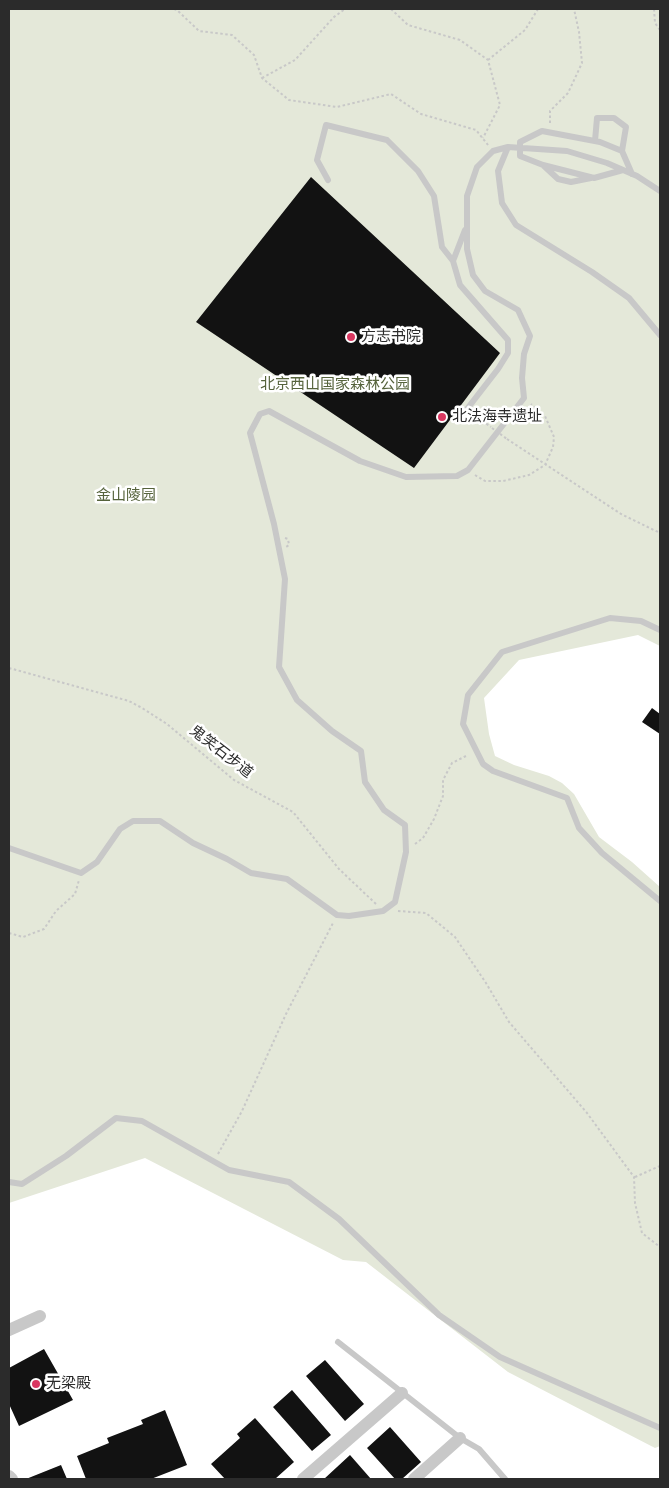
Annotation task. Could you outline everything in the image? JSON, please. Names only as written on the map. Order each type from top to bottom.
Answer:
[{"type":"street","points":[[9,1330],[40,1316]]},
{"type":"street","points":[[303,1479],[402,1393]]},
{"type":"street","points":[[414,1479],[460,1438]]},
{"type":"street","points":[[9,1476],[12,1479]]},
{"type":"lane","points":[[595,141],[597,118],[614,118],[626,127],[622,151],[632,174]]},
{"type":"lane","points":[[328,180],[317,160],[326,125],[387,140],[418,171],[434,196],[442,247],[453,261],[460,286],[508,340],[508,353],[467,409]]},
{"type":"lane","points":[[622,151],[595,141],[542,131],[520,142],[519,147],[520,156],[543,165],[594,178],[623,170]]},
{"type":"lane","points":[[508,147],[498,171],[502,203],[516,225],[592,272],[629,298],[660,335]]},
{"type":"lane","points":[[9,848],[81,873],[97,862],[120,829],[133,821],[160,821],[193,843],[251,873],[287,879],[337,914],[349,916],[383,911],[395,902],[406,852],[405,825],[384,810],[365,782],[360,751],[332,731],[297,700],[279,667],[286,579],[274,524],[250,433],[260,414],[269,411],[360,461],[406,477],[457,476],[468,470],[524,398],[522,378],[524,354],[530,336],[518,310],[485,291],[473,275],[467,249],[467,196],[477,167],[493,150],[508,147],[567,151],[607,163],[632,174],[660,191]]},
{"type":"lane","points":[[453,261],[467,225]]},
{"type":"lane","points":[[660,630],[641,621],[610,618],[502,652],[468,696],[463,724],[483,764],[493,771],[567,798],[579,828],[602,853],[660,901]]},
{"type":"lane","points":[[9,1182],[22,1184],[66,1156],[116,1118],[142,1120],[229,1170],[289,1182],[339,1219],[439,1315],[500,1357],[660,1428]]},
{"type":"lane","points":[[338,1342],[460,1438],[479,1449],[506,1479]]},
{"type":"path","points":[[175,9],[199,32],[232,35],[254,56],[262,78],[289,100],[337,107],[391,94],[421,114],[476,130],[493,150]]},
{"type":"path","points":[[262,78],[294,60],[334,17],[345,9]]},
{"type":"path","points":[[391,9],[408,25],[460,40],[488,60],[500,105],[482,138]]},
{"type":"path","points":[[488,60],[525,30],[538,9]]},
{"type":"path","points":[[550,132],[550,111],[568,93],[582,63],[579,32],[574,9]]},
{"type":"path","points":[[654,9],[655,23],[660,30]]},
{"type":"path","points":[[468,470],[485,480],[503,481],[529,475],[545,465],[554,437],[545,416],[524,398]]},
{"type":"path","points":[[467,409],[507,440],[621,514],[660,533]]},
{"type":"path","name":"鬼笑石步道","points":[[9,668],[129,701],[167,724],[234,780],[294,812],[339,870],[383,911]]},
{"type":"path","points":[[406,852],[423,838],[434,820],[443,796],[443,780],[452,763],[476,751]]},
{"type":"path","points":[[9,933],[23,937],[44,930],[56,911],[75,894],[81,873]]},
{"type":"path","points":[[383,911],[426,913],[455,937],[509,1022],[587,1113],[634,1177],[635,1203],[642,1233],[660,1247]]},
{"type":"path","points":[[214,1161],[242,1112],[286,1014],[337,914]]},
{"type":"path","points":[[634,1177],[660,1166]]},
{"type":"green space","name":"北京西山国家森林公园","points":[[9,9],[660,9],[660,646],[638,635],[519,660],[484,698],[489,734],[495,756],[514,765],[549,776],[562,783],[574,794],[599,837],[632,862],[660,887],[660,1446],[655,1448],[508,1372],[366,1262],[343,1260],[145,1158],[9,1203]]},
{"type":"building","name":"方志书院","points":[[311,177],[500,353],[414,468],[196,322]]},
{"type":"building","points":[[652,708],[660,714],[660,734],[642,722]]},
{"type":"building","name":"无梁殿","points":[[44,1349],[73,1400],[19,1426],[9,1404],[9,1368]]},
{"type":"building","points":[[325,1360],[364,1404],[345,1421],[306,1376]]},
{"type":"building","points":[[292,1390],[331,1435],[312,1451],[273,1407]]},
{"type":"building","points":[[165,1410],[187,1465],[151,1479],[86,1479],[77,1456],[109,1443],[107,1438],[143,1424],[141,1420]]},
{"type":"building","points":[[255,1418],[294,1462],[275,1479],[225,1479],[211,1464],[240,1438],[237,1434]]},
{"type":"building","points":[[390,1427],[421,1462],[402,1479],[395,1479],[367,1448]]},
{"type":"building","points":[[350,1455],[371,1479],[324,1479]]},
{"type":"building","points":[[61,1465],[67,1479],[26,1479]]},
{"type":"place","name":"方志书院","points":[[351,337]]},
{"type":"place","name":"北法海寺遗址","points":[[442,417]]},
{"type":"place","name":"无梁殿","points":[[36,1384]]},
{"type":"park label","name":"金山陵园","points":[[126,496]]}]
